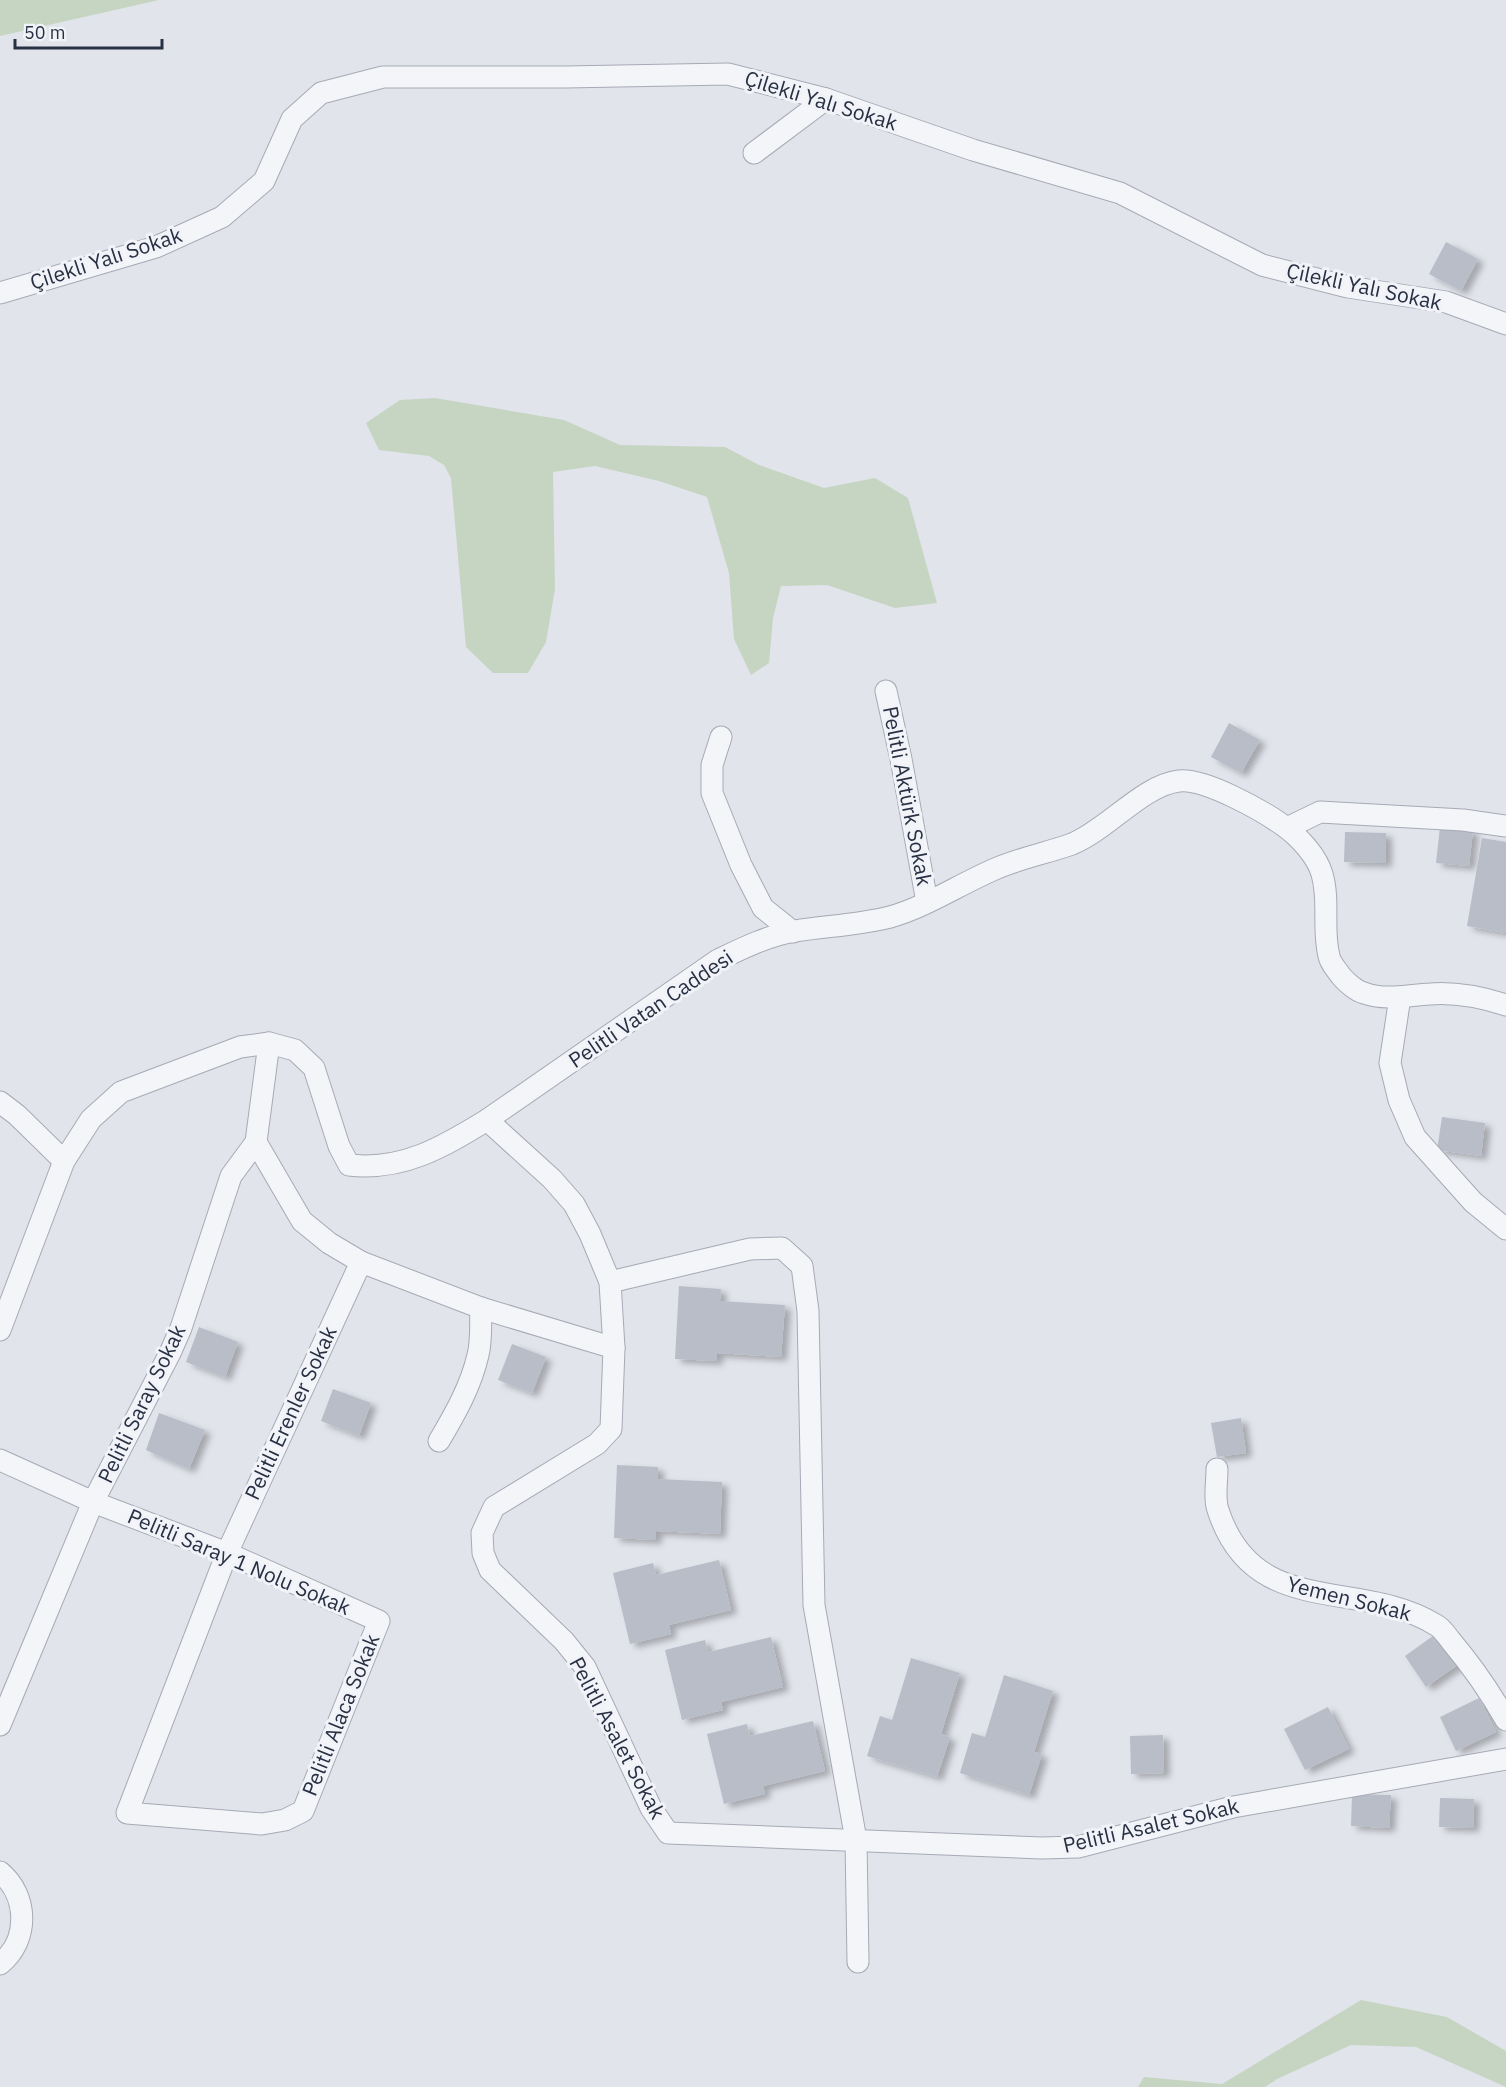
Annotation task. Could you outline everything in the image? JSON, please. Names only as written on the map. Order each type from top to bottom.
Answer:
[{"type":"street","name":"Çilekli Yalı Sokak","points":[[0,293],[156,247],[222,217],[264,181],[292,119],[321,93],[383,77],[728,74],[826,99],[974,150],[1119,193],[1262,265],[1348,287],[1446,302],[1506,324]]},
{"type":"street","points":[[754,153],[826,99]]},
{"type":"street","name":"Pelitli Aktürk Sokak","points":[[886,691],[927,902]]},
{"type":"street","points":[[720,737],[712,765],[712,793],[741,866],[763,908],[793,932]]},
{"type":"street","name":"Pelitli Vatan Caddesi","points":[[2,1321],[63,1161],[91,1119],[122,1092],[240,1047],[270,1043],[295,1050],[314,1068],[339,1146],[349,1166],[368,1168],[404,1162],[454,1140],[487,1120],[718,960],[754,942],[793,932],[881,919],[927,902],[997,868],[1073,843],[1099,830],[1134,802],[1155,789],[1179,781],[1199,783],[1254,805],[1287,828],[1308,849],[1322,873],[1329,958],[1344,980],[1361,993],[1380,997],[1400,997],[1455,993],[1506,1005]]},
{"type":"street","points":[[1287,828],[1320,812],[1463,820],[1506,826]]},
{"type":"street","points":[[1400,997],[1390,1063],[1400,1100],[1415,1137],[1473,1202],[1506,1229]]},
{"type":"street","name":"Pelitli Saray Sokak","points":[[0,1725],[93,1502],[171,1353],[231,1176],[256,1142],[270,1043]]},
{"type":"street","points":[[0,1102],[17,1115],[63,1161]]},
{"type":"street","name":"Pelitli Asalet Sokak","points":[[487,1120],[552,1179],[574,1204],[590,1234],[610,1282],[614,1348],[611,1429],[597,1444],[494,1507],[482,1533],[483,1553],[490,1570],[564,1641],[585,1667],[651,1808],[668,1833],[1042,1848],[1078,1847],[1233,1807],[1506,1759]]},
{"type":"street","points":[[256,1142],[302,1221],[329,1243],[361,1262],[481,1308],[614,1348]]},
{"type":"street","points":[[610,1282],[750,1249],[782,1248],[802,1266],[808,1311],[814,1605],[856,1840],[858,1962]]},
{"type":"street","name":"Pelitli Erenler Sokak","points":[[127,1813],[227,1553],[361,1262]]},
{"type":"street","points":[[439,1441],[458,1409],[477,1361],[481,1308]]},
{"type":"street","name":"Pelitli Saray 1 Nolu Sokak","points":[[0,1460],[93,1502],[227,1553],[379,1621]]},
{"type":"street","name":"Yemen Sokak","points":[[1216,1469],[1217,1509],[1237,1550],[1261,1573],[1295,1588],[1384,1605],[1413,1613],[1438,1626],[1474,1668],[1506,1720]]},
{"type":"street","name":"Pelitli Alaca Sokak","points":[[127,1813],[262,1824],[285,1820],[303,1811],[379,1621]]},
{"type":"street","points":[[0,1872],[20,1899],[22,1924],[17,1942],[0,1964]]},
{"type":"green space","points":[[0,0],[159,0],[0,36]]},
{"type":"green space","points":[[435,398],[564,420],[620,445],[725,447],[759,465],[824,488],[875,478],[908,498],[937,603],[895,608],[827,585],[781,586],[773,618],[769,663],[751,675],[734,639],[729,573],[707,497],[659,481],[595,466],[553,472],[555,589],[546,642],[528,673],[493,673],[466,647],[451,478],[444,465],[429,456],[379,450],[366,423],[400,400]]},
{"type":"green space","points":[[1361,2000],[1447,2017],[1506,2051],[1506,2087],[1416,2047],[1351,2045],[1277,2079],[1265,2087],[1138,2087],[1144,2077],[1222,2084]]},
{"type":"building","points":[[1446,242],[1478,259],[1461,291],[1429,274]]},
{"type":"building","points":[[1229,723],[1260,740],[1241,773],[1211,757]]},
{"type":"building","points":[[1440,827],[1473,830],[1469,866],[1436,863]]},
{"type":"building","points":[[1345,832],[1386,833],[1386,863],[1344,862]]},
{"type":"building","points":[[1482,838],[1506,842],[1506,933],[1467,926]]},
{"type":"building","points":[[1442,1117],[1485,1123],[1481,1156],[1437,1150]]},
{"type":"building","points":[[679,1286],[721,1289],[720,1301],[785,1305],[781,1357],[717,1353],[717,1361],[675,1359]]},
{"type":"building","points":[[199,1327],[238,1342],[225,1377],[186,1362]]},
{"type":"building","points":[[512,1344],[546,1357],[532,1393],[498,1380]]},
{"type":"building","points":[[333,1389],[371,1403],[359,1436],[321,1421]]},
{"type":"building","points":[[159,1413],[205,1430],[189,1469],[146,1450]]},
{"type":"building","points":[[1241,1418],[1246,1453],[1217,1457],[1211,1423]]},
{"type":"building","points":[[617,1465],[658,1467],[658,1479],[722,1482],[720,1534],[656,1531],[656,1540],[614,1538]]},
{"type":"building","points":[[719,1560],[731,1610],[669,1625],[671,1634],[630,1644],[613,1573],[653,1563],[656,1575]]},
{"type":"building","points":[[1437,1633],[1459,1664],[1426,1687],[1405,1656]]},
{"type":"building","points":[[771,1637],[783,1687],[721,1702],[723,1710],[682,1720],[665,1650],[705,1640],[708,1652]]},
{"type":"building","points":[[911,1658],[960,1673],[941,1734],[950,1737],[937,1777],[867,1756],[880,1716],[892,1720]]},
{"type":"building","points":[[1004,1675],[1053,1691],[1034,1752],[1042,1754],[1029,1795],[960,1773],[972,1733],[985,1737]]},
{"type":"building","points":[[1479,1698],[1496,1732],[1456,1751],[1440,1717]]},
{"type":"building","points":[[1328,1707],[1349,1749],[1305,1770],[1284,1729]]},
{"type":"building","points":[[813,1721],[825,1771],[763,1786],[765,1794],[724,1804],[707,1734],[747,1724],[750,1736]]},
{"type":"building","points":[[1163,1735],[1164,1773],[1131,1774],[1130,1736]]},
{"type":"building","points":[[1352,1794],[1391,1795],[1389,1828],[1351,1826]]},
{"type":"building","points":[[1440,1798],[1474,1799],[1473,1828],[1439,1827]]}]
